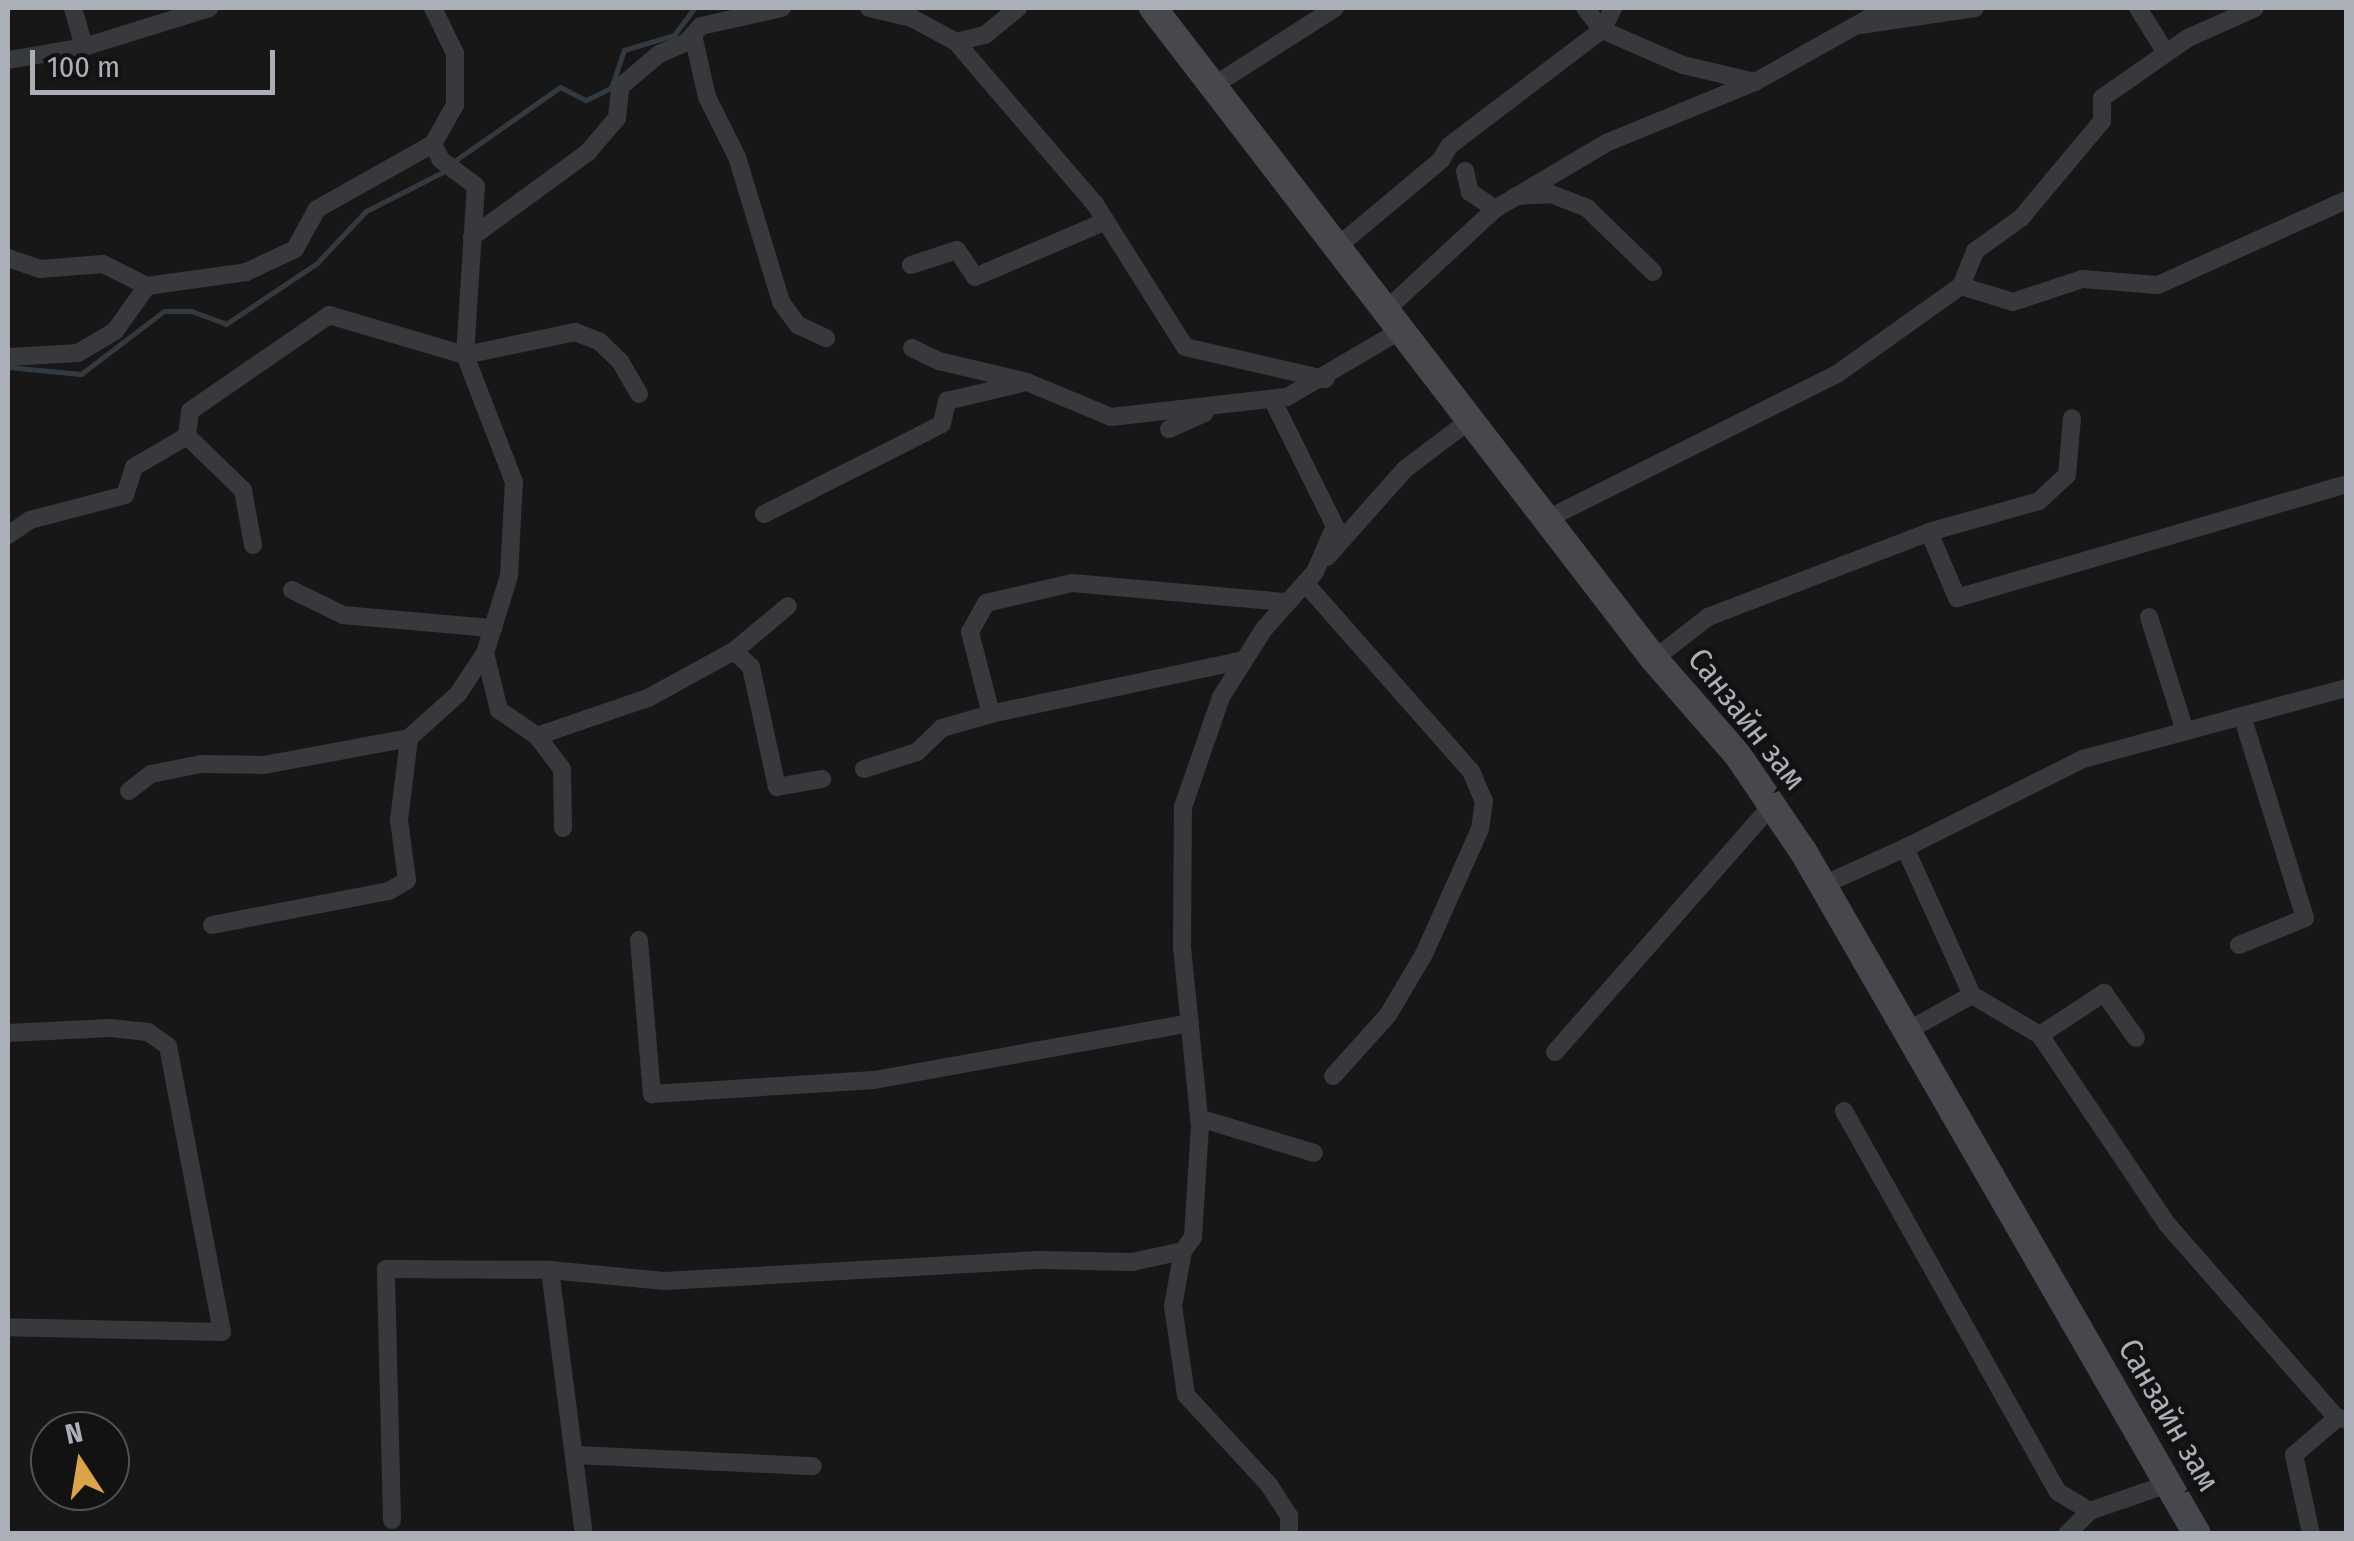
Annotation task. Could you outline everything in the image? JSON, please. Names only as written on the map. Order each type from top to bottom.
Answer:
[{"type":"main road","name":"Санзайн зам","points":[[1152,8],[1654,659],[1737,754],[1772,804],[2197,1534]]},
{"type":"street","points":[[73,8],[84,47]]},
{"type":"street","points":[[8,60],[84,47],[209,8]]},
{"type":"street","points":[[8,258],[40,269],[103,264],[148,286],[246,272],[295,249],[316,209],[433,144],[455,105],[454,53],[433,8]]},
{"type":"street","points":[[472,236],[588,152],[617,118],[620,86],[700,26],[782,8]]},
{"type":"street","points":[[869,8],[912,18],[956,42],[1106,221],[1186,348],[1324,379]]},
{"type":"street","points":[[956,42],[985,35],[1018,8]]},
{"type":"street","points":[[1213,86],[1335,8]]},
{"type":"street","points":[[1585,8],[1602,30],[1682,65],[1756,82]]},
{"type":"street","points":[[1337,247],[1441,160],[1449,146],[1602,30],[1613,8]]},
{"type":"street","points":[[912,348],[939,361],[1027,382],[1111,417],[1272,399],[1324,379],[1393,320],[1510,196],[1606,143],[1756,82],[1887,8]]},
{"type":"street","points":[[1855,26],[1974,8]]},
{"type":"street","points":[[2138,8],[2166,53]]},
{"type":"street","points":[[1546,519],[1836,374],[1961,286],[1974,251],[2021,218],[2102,121],[2102,98],[2166,53],[2255,8]]},
{"type":"street","points":[[693,35],[707,98],[737,157],[781,302],[798,324],[826,338]]},
{"type":"street","points":[[130,791],[151,774],[201,764],[264,765],[410,738],[458,694],[485,653],[509,576],[514,482],[465,355],[476,186],[441,160],[433,144]]},
{"type":"street","points":[[1464,171],[1470,192],[1495,209]]},
{"type":"street","points":[[1510,196],[1551,194],[1587,208],[1653,272]]},
{"type":"street","points":[[1961,286],[2012,302],[2082,279],[2158,286],[2346,200]]},
{"type":"street","points":[[910,264],[957,250],[975,276],[1106,221]]},
{"type":"street","points":[[8,357],[78,354],[115,331],[148,286]]},
{"type":"street","points":[[187,436],[190,411],[329,315],[465,355],[575,332],[599,341],[620,360],[639,394]]},
{"type":"street","points":[[764,514],[942,424],[947,401],[1027,382]]},
{"type":"street","points":[[1272,399],[1335,526],[1310,576]]},
{"type":"street","points":[[1168,429],[1225,407]]},
{"type":"street","points":[[1654,659],[1708,617],[1929,532],[2039,501],[2067,475],[2072,418]]},
{"type":"street","points":[[1289,1534],[1289,1516],[1269,1485],[1186,1395],[1172,1306],[1183,1251],[1194,1238],[1199,1118],[1182,946],[1183,807],[1221,697],[1287,602],[1405,469],[1470,420]]},
{"type":"street","points":[[8,526],[125,495],[134,467],[187,436]]},
{"type":"street","points":[[187,436],[243,490],[253,545]]},
{"type":"street","points":[[1929,532],[1957,598],[2346,484]]},
{"type":"street","points":[[8,535],[30,520]]},
{"type":"street","points":[[1310,576],[1471,772],[1484,801],[1480,829],[1424,954],[1388,1014],[1333,1076]]},
{"type":"street","points":[[992,714],[970,632],[986,602],[1072,584],[1194,589],[1287,602]]},
{"type":"street","points":[[292,590],[343,615],[493,628]]},
{"type":"street","points":[[536,736],[648,698],[734,651],[788,606]]},
{"type":"street","points":[[2149,617],[2185,732]]},
{"type":"street","points":[[734,651],[751,667],[777,788],[822,779]]},
{"type":"street","points":[[485,653],[499,710],[536,736],[562,769],[563,828]]},
{"type":"street","points":[[864,769],[917,752],[942,728],[1244,660]]},
{"type":"street","points":[[1822,885],[2082,759],[2346,688]]},
{"type":"street","points":[[2239,945],[2305,918],[2242,716]]},
{"type":"street","points":[[212,925],[389,891],[407,880],[399,820],[410,738]]},
{"type":"street","points":[[1556,1052],[1772,804]]},
{"type":"street","points":[[1905,848],[1972,995],[2040,1035],[2166,1224],[2342,1419],[2294,1455],[2311,1534]]},
{"type":"street","points":[[639,940],[652,1094],[874,1080],[1190,1023]]},
{"type":"street","points":[[2040,1035],[2104,993],[2136,1038]]},
{"type":"street","points":[[1907,1031],[1972,995]]},
{"type":"street","points":[[8,1032],[110,1028],[148,1032],[168,1046],[222,1332],[8,1328]]},
{"type":"street","points":[[1844,1111],[2058,1492],[2090,1511]]},
{"type":"street","points":[[1199,1118],[1314,1154]]},
{"type":"street","points":[[392,1520],[386,1268],[550,1270],[664,1281],[1044,1260],[1132,1262],[1183,1251]]},
{"type":"street","points":[[550,1270],[584,1534]]},
{"type":"street","points":[[576,1456],[813,1466]]},
{"type":"street","points":[[2067,1534],[2090,1511],[2168,1484]]},
{"type":"waterway","points":[[453,162],[560,87],[586,100],[611,88],[624,50],[674,35],[694,8]]},
{"type":"waterway","points":[[8,367],[81,374],[164,311],[191,311],[226,324],[317,263],[366,211],[445,171]]}]
